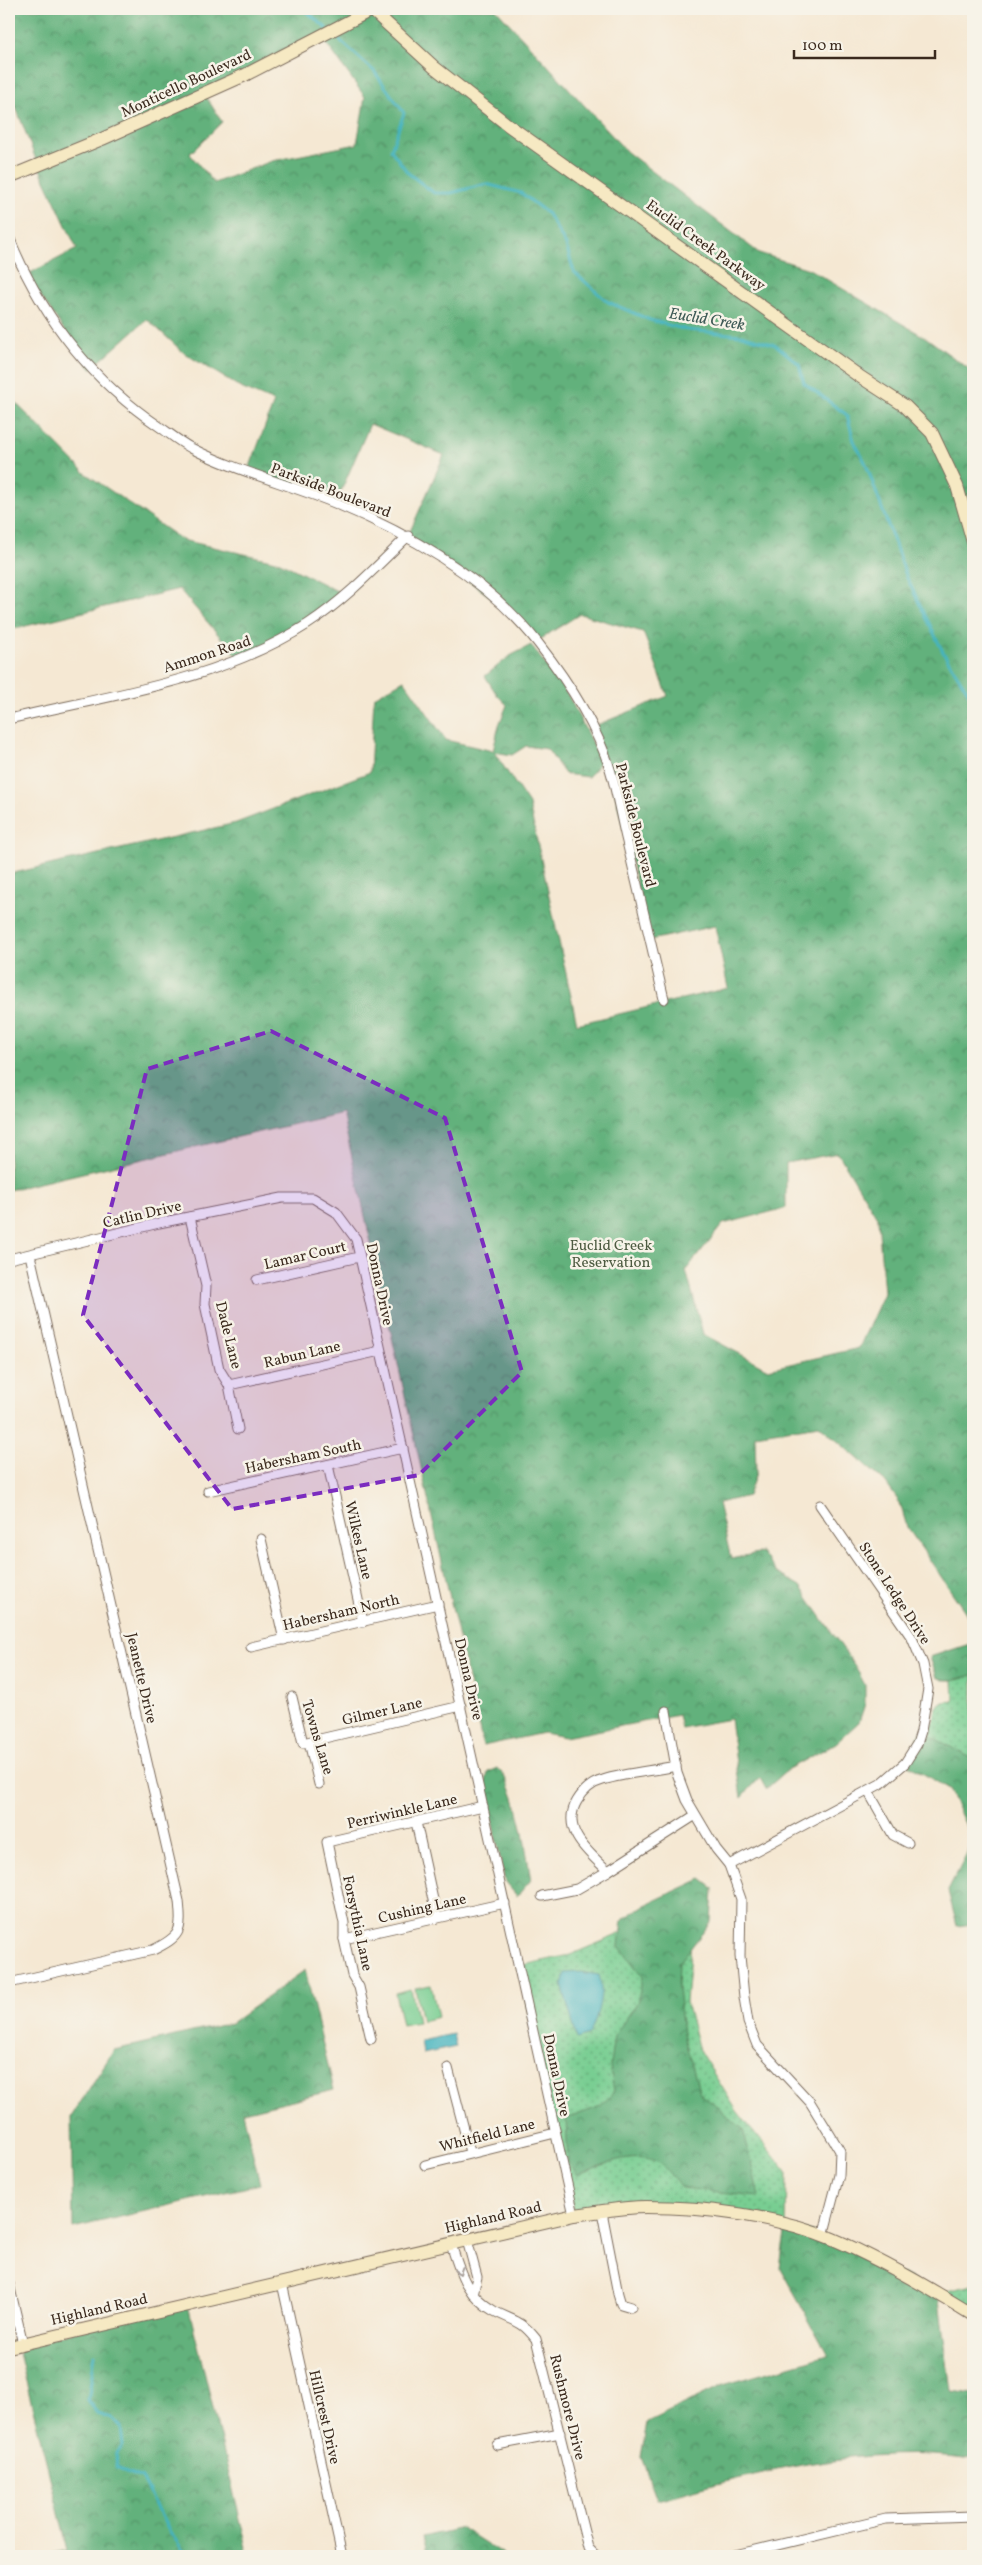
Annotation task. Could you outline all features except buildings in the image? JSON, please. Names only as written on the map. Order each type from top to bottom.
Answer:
[{"type":"street","name":"Monticello Boulevard","points":[[9,177],[128,128],[245,75],[372,9]]},
{"type":"street","name":"Euclid Creek Parkway","points":[[372,9],[434,67],[508,125],[859,376],[905,406],[932,433],[957,486],[973,542]]},
{"type":"street","name":"Parkside Boulevard","points":[[9,237],[37,296],[62,337],[102,383],[144,416],[190,448],[264,479],[336,503],[408,536],[460,569],[504,606],[537,641],[562,675],[588,719],[610,768],[664,999]]},
{"type":"street","name":"Ammon Road","points":[[9,719],[194,676],[252,656],[309,624],[359,584],[408,536]]},
{"type":"street","name":"Catlin Drive","points":[[9,1259],[190,1217],[282,1198]]},
{"type":"street","name":"Donna Drive","points":[[282,1198],[314,1198],[336,1212],[356,1239],[506,1903],[574,2215]]},
{"type":"street","name":"Dade Lane","points":[[190,1217],[206,1286],[205,1304],[220,1369],[229,1385],[238,1429]]},
{"type":"street","name":"Jeanette Drive","points":[[9,1983],[153,1950],[174,1940],[182,1924],[179,1901],[30,1255]]},
{"type":"street","name":"Lamar Court","points":[[257,1280],[360,1257]]},
{"type":"street","name":"Rabun Lane","points":[[229,1385],[380,1351]]},
{"type":"street","name":"Habersham South","points":[[208,1491],[403,1448]]},
{"type":"street","name":"Wilkes Lane","points":[[328,1464],[363,1622]]},
{"type":"street","name":"Stone Ledge Drive","points":[[728,1865],[882,1783],[905,1763],[917,1744],[928,1688],[923,1664],[912,1638],[820,1506]]},
{"type":"street","points":[[261,1539],[284,1640]]},
{"type":"street","name":"Habersham North","points":[[251,1647],[438,1604]]},
{"type":"street","name":"Towns Lane","points":[[292,1698],[303,1743],[309,1742],[319,1784]]},
{"type":"street","name":"Gilmer Lane","points":[[309,1742],[461,1706]]},
{"type":"street","points":[[666,1712],[676,1766],[694,1816],[728,1865],[741,1899],[740,1956],[744,1997],[748,2022],[757,2045],[810,2102],[832,2134],[840,2151],[839,2175],[822,2236]]},
{"type":"street","points":[[608,1871],[583,1848],[573,1831],[572,1810],[582,1791],[602,1780],[676,1766]]},
{"type":"street","points":[[868,1791],[893,1835],[908,1844]]},
{"type":"street","name":"Perriwinkle Lane","points":[[327,1842],[483,1806]]},
{"type":"street","points":[[542,1896],[577,1889],[694,1816]]},
{"type":"street","points":[[416,1822],[437,1918]]},
{"type":"street","name":"Forsythia Lane","points":[[327,1842],[344,1923],[344,1940],[352,1975],[359,1987],[370,2039]]},
{"type":"street","name":"Cushing Lane","points":[[344,1940],[506,1903]]},
{"type":"street","points":[[448,2068],[470,2152]]},
{"type":"street","name":"Whitfield Lane","points":[[424,2164],[555,2133]]},
{"type":"street","name":"Highland Road","points":[[9,2347],[574,2215],[645,2207],[725,2212],[786,2225],[822,2236],[912,2277],[973,2315]]},
{"type":"street","points":[[602,2212],[618,2294],[622,2304],[631,2307]]},
{"type":"street","points":[[467,2240],[477,2277],[474,2294]]},
{"type":"street","name":"Rushmore Drive","points":[[451,2244],[463,2282],[494,2311],[524,2324],[536,2339],[588,2548],[596,2556]]},
{"type":"street","name":"Hillcrest Drive","points":[[282,2283],[342,2556]]},
{"type":"street","points":[[9,2284],[23,2344]]},
{"type":"street","points":[[497,2445],[560,2433]]},
{"type":"street","points":[[732,2556],[886,2519],[973,2516]]},
{"type":"highlighted area","points":[[271,1031],[445,1118],[522,1372],[419,1475],[232,1509],[83,1315],[147,1069]]},
{"type":"green space","name":"Euclid Creek Reservation","points":[[9,9],[496,9],[627,152],[759,253],[809,269],[928,339],[973,372],[973,1630],[966,1613],[907,1527],[900,1503],[885,1482],[819,1425],[755,1435],[756,1473],[748,1496],[718,1503],[731,1559],[762,1552],[776,1572],[800,1586],[855,1666],[865,1685],[865,1704],[859,1722],[836,1743],[790,1768],[766,1789],[760,1778],[741,1798],[730,1719],[681,1728],[678,1715],[565,1737],[543,1733],[483,1746],[342,1113],[9,1190],[9,874],[236,823],[370,772],[374,697],[404,680],[446,740],[493,751],[499,725],[507,705],[497,695],[485,676],[510,656],[531,645],[568,695],[601,761],[588,777],[565,774],[547,749],[526,746],[512,755],[494,752],[529,804],[577,1024],[728,988],[715,926],[650,940],[609,768],[592,727],[668,696],[643,632],[580,614],[537,641],[504,607],[408,536],[444,455],[370,424],[336,503],[248,472],[274,402],[243,389],[184,353],[147,319],[91,369],[26,275],[77,249],[38,165],[9,89]],"holes":[[[321,36],[365,97],[357,144],[272,161],[214,183],[190,154],[222,122],[205,95]],[[838,1153],[878,1219],[884,1293],[859,1348],[768,1369],[703,1334],[686,1270],[723,1224],[786,1208],[786,1163]]]},
{"type":"green space","points":[[9,396],[85,473],[182,540],[280,562],[345,595],[309,624],[240,660],[179,589],[9,630]]},
{"type":"green space","points":[[973,1643],[973,1841],[949,1789],[915,1766],[930,1736],[937,1707],[943,1702],[954,1701],[953,1680],[943,1680],[937,1677],[930,1657]]},
{"type":"green space","points":[[973,1643],[973,1675],[950,1680],[937,1677],[930,1657]]},
{"type":"green space","points":[[921,1731],[973,1759],[973,1841],[949,1789],[905,1763]]},
{"type":"green space","points":[[497,1768],[505,1777],[516,1804],[531,1880],[517,1896],[505,1882],[485,1786],[488,1772]]},
{"type":"green space","points":[[973,1842],[973,1924],[957,1926],[948,1891]]},
{"type":"green space","points":[[701,1879],[713,1888],[711,1922],[679,1963],[678,1987],[683,2034],[700,2093],[743,2129],[759,2196],[681,2188],[664,2167],[648,2159],[628,2158],[617,2160],[578,2175],[568,2162],[566,2119],[601,2106],[614,2092],[610,2065],[614,2036],[637,2003],[643,1977],[619,1946],[622,1920],[643,1906]]},
{"type":"green space","points":[[683,1893],[691,1943],[686,2002],[699,2050],[737,2111],[787,2172],[786,2225],[645,2207],[574,2215],[519,1966],[570,1955],[615,1936]]},
{"type":"green space","points":[[305,1970],[334,2090],[243,2112],[260,2184],[73,2228],[71,2117],[114,2050],[231,2023]]},
{"type":"green space","points":[[431,1985],[438,2017],[422,2021],[415,1988]]},
{"type":"green space","points":[[411,1989],[418,2022],[402,2025],[395,1993]]},
{"type":"green space","points":[[786,2225],[831,2238],[938,2293],[951,2391],[973,2394],[973,2459],[933,2455],[893,2455],[814,2463],[735,2480],[657,2500],[641,2457],[647,2422],[723,2385],[828,2355],[780,2268]]},
{"type":"green space","points":[[973,2285],[973,2315],[938,2293]]},
{"type":"green space","points":[[188,2305],[249,2556],[42,2556],[68,2550],[17,2345]]},
{"type":"green space","points":[[462,2528],[503,2556],[427,2556],[422,2537]]},
{"type":"water","points":[[580,1972],[599,1975],[601,1997],[595,2021],[589,2035],[577,2039],[562,1985],[565,1973]]},
{"type":"water","points":[[453,2034],[456,2047],[423,2054],[421,2041]]},
{"type":"waterway","name":"Euclid Creek","points":[[304,9],[326,28]]},
{"type":"waterway","name":"Euclid Creek","points":[[333,34],[374,71],[404,113],[391,150],[408,173],[434,193],[451,193],[486,184],[521,193],[548,214],[566,245],[574,272],[608,302],[650,320],[687,330],[741,335],[776,345],[799,364],[804,383],[847,415],[854,441],[866,464],[907,578],[943,652],[973,700]]},
{"type":"waterway","points":[[95,2354],[88,2401],[97,2413],[112,2418],[121,2427],[123,2446],[117,2453],[116,2468],[142,2478],[170,2532],[187,2556]]}]
